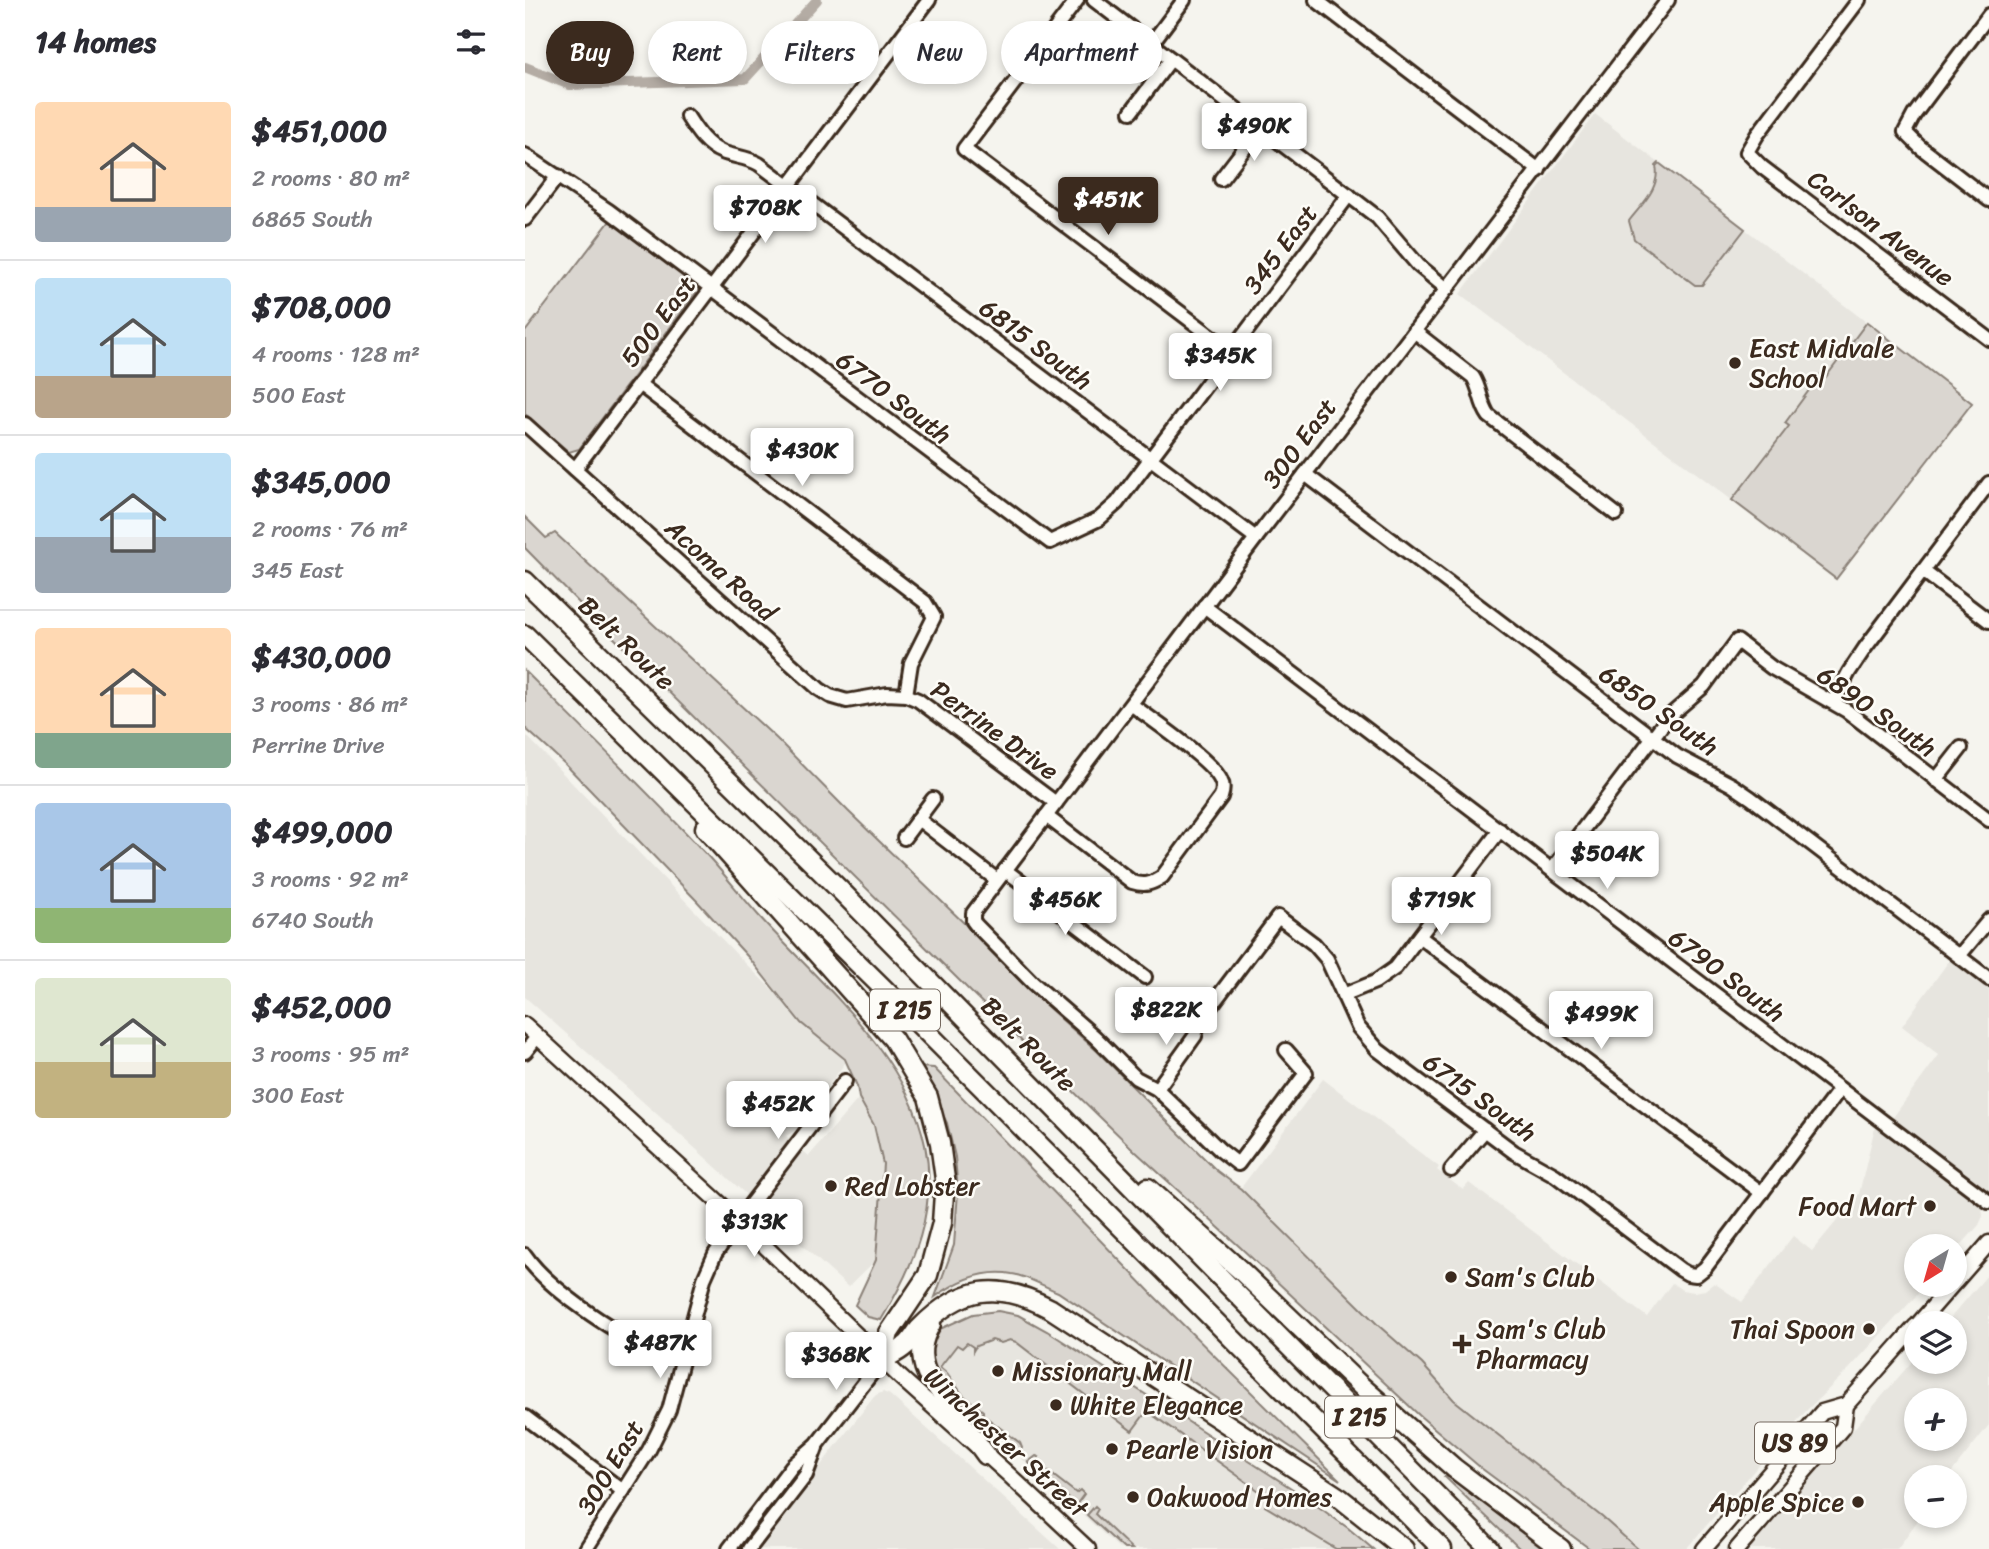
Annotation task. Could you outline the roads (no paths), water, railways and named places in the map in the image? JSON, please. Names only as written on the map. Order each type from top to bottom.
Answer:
[{"type":"highway","name":"Belt Route","points":[[525,580],[844,894],[1490,1549]]},
{"type":"highway","name":"I 215","points":[[525,635],[883,988],[1442,1549]]},
{"type":"highway","points":[[598,708],[893,1039],[928,1097],[940,1143],[945,1179],[942,1223],[928,1275],[889,1334],[882,1360]]},
{"type":"highway","points":[[1035,1087],[1240,1270],[1361,1386],[1443,1459],[1561,1549]]},
{"type":"highway","points":[[882,1360],[905,1347],[919,1329],[954,1300],[980,1292],[1002,1290],[1031,1298],[1051,1308],[1340,1498],[1404,1549]]},
{"type":"highway","points":[[936,1315],[922,1340],[923,1367],[986,1455]]},
{"type":"main road","name":"Winchester Street","points":[[525,1026],[739,1221],[882,1360],[1088,1549]]},
{"type":"main road","name":"US 89","points":[[1967,1268],[1989,1242]]},
{"type":"main road","name":"US 89","points":[[1930,1311],[1942,1297]]},
{"type":"main road","name":"US 89","points":[[1704,1549],[1822,1412],[1846,1405],[1904,1341]]},
{"type":"main road","name":"US 89","points":[[1737,1549],[1843,1427],[1846,1405]]},
{"type":"street","name":"500 East","points":[[575,469],[929,0]]},
{"type":"street","points":[[1077,0],[964,149],[1231,351]]},
{"type":"street","points":[[1094,0],[1121,21]]},
{"type":"street","points":[[1162,29],[1184,0]]},
{"type":"street","points":[[1316,0],[1539,170]]},
{"type":"street","name":"300 East","points":[[1157,1089],[1136,1078],[1033,983],[976,925],[972,918],[973,913],[1204,606],[1668,0]]},
{"type":"street","name":"Carlson Avenue","points":[[1859,0],[1747,152],[1762,167],[1989,339]]},
{"type":"street","points":[[1989,15],[1914,115],[1905,132],[1920,147],[1989,200]]},
{"type":"street","points":[[1162,52],[1377,217],[1418,265],[1447,289]]},
{"type":"street","points":[[1131,112],[1171,59]]},
{"type":"street","name":"6815 South","points":[[687,116],[699,134],[715,148],[752,160],[789,186],[1256,538]]},
{"type":"street","points":[[1221,179],[1261,127]]},
{"type":"street","name":"6770 South","points":[[525,155],[609,211],[1050,542]]},
{"type":"street","points":[[525,219],[558,176]]},
{"type":"street","name":"345 East","points":[[1050,542],[1099,519],[1117,503],[1349,195]]},
{"type":"street","points":[[1414,331],[1473,377],[1489,416],[1616,514]]},
{"type":"street","name":"Perrine Drive","points":[[639,384],[925,602],[934,617],[912,663],[906,695],[932,708],[1056,803]]},
{"type":"street","name":"Acoma Road","points":[[525,424],[819,689],[830,696],[847,701],[887,694],[906,695]]},
{"type":"street","name":"6850 South","points":[[1305,474],[1677,756],[1732,785],[1989,979]]},
{"type":"street","points":[[1833,702],[1855,662],[1989,483]]},
{"type":"street","points":[[1923,571],[1989,621]]},
{"type":"street","name":"6790 South","points":[[1204,606],[1989,1202]]},
{"type":"street","name":"6890 South","points":[[1653,738],[1674,712],[1705,685],[1737,641],[1772,668],[1833,702],[1989,820]]},
{"type":"street","points":[[1046,817],[1132,882],[1143,886],[1161,877],[1221,797],[1223,787],[1219,777],[1194,752],[1132,705]]},
{"type":"street","points":[[1552,870],[1653,738]]},
{"type":"street","points":[[1936,780],[1961,748]]},
{"type":"street","points":[[904,838],[933,799]]},
{"type":"street","points":[[918,819],[1145,977]]},
{"type":"street","points":[[1343,995],[1375,982],[1395,968],[1500,830]]},
{"type":"street","name":"6715 South","points":[[1157,1089],[1195,1036],[1197,1024],[1278,917],[1314,944],[1327,959],[1358,1027],[1378,1050],[1514,1152],[1555,1175],[1688,1275],[1696,1275],[1705,1268],[1762,1193]]},
{"type":"street","points":[[1959,956],[1989,920]]},
{"type":"street","points":[[1420,937],[1762,1193],[1840,1089]]},
{"type":"street","points":[[525,1052],[537,1037]]},
{"type":"street","points":[[1157,1089],[1238,1164],[1306,1073],[1286,1050]]},
{"type":"street","name":"300 East","points":[[586,1549],[649,1450],[664,1420],[673,1397],[704,1279],[715,1254],[845,1080]]},
{"type":"street","points":[[1451,1170],[1485,1130]]},
{"type":"street","points":[[525,1255],[542,1275],[615,1330],[649,1346],[684,1355]]},
{"type":"street","points":[[729,1549],[792,1466],[817,1444],[882,1360]]},
{"type":"street","points":[[525,1417],[624,1491]]},
{"type":"street","points":[[749,1549],[806,1475],[817,1444]]},
{"type":"waterway","points":[[525,67],[570,85],[745,79],[817,0]]},
{"type":"place","name":"East Midvale School","points":[[1735,363]]},
{"type":"place","name":"Red Lobster","points":[[831,1186]]},
{"type":"place","name":"Food Mart","points":[[1930,1206]]},
{"type":"place","name":"Sam's Club","points":[[1451,1277]]},
{"type":"place","name":"Thai Spoon","points":[[1869,1329]]},
{"type":"place","name":"Sam's Club Pharmacy","points":[[1462,1344]]},
{"type":"place","name":"Missionary Mall","points":[[998,1371]]},
{"type":"place","name":"White Elegance","points":[[1056,1405]]},
{"type":"place","name":"Pearle Vision","points":[[1112,1449]]},
{"type":"place","name":"Oakwood Homes","points":[[1133,1497]]},
{"type":"place","name":"Apple Spice","points":[[1858,1502]]}]
